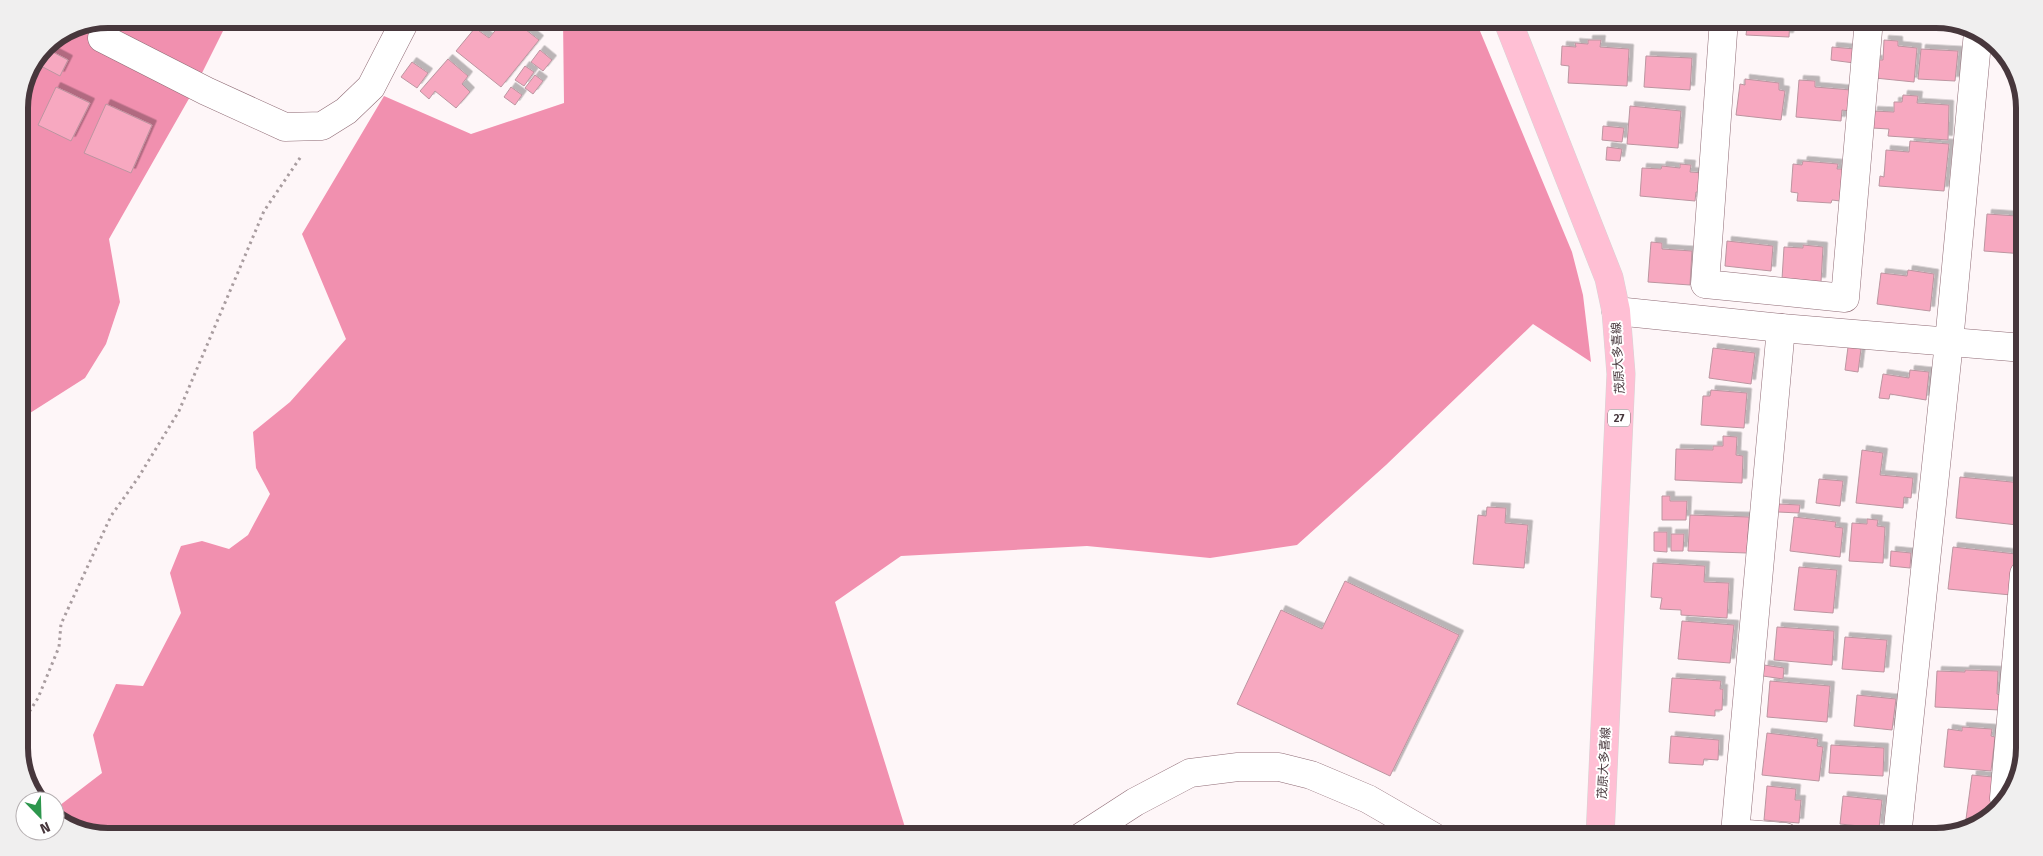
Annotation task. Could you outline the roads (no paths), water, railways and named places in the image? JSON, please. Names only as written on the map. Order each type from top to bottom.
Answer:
[{"type":"main road","name":"茂原大多喜線","points":[[1511,28],[1609,278],[1616,310],[1621,374],[1600,828]]},
{"type":"street","points":[[102,38],[206,92],[285,127],[322,126],[346,111],[371,87],[401,28]]},
{"type":"street","points":[[1723,28],[1705,284],[1845,298],[1868,28]]},
{"type":"street","points":[[1899,828],[1950,342],[1977,40]]},
{"type":"street","points":[[1616,310],[1781,328],[2015,347]]},
{"type":"street","points":[[1735,828],[1781,328]]},
{"type":"street","points":[[2005,788],[2016,665]]},
{"type":"street","points":[[1095,828],[1134,802],[1190,773],[1238,767],[1278,768],[1310,775],[1368,799],[1418,828]]}]
